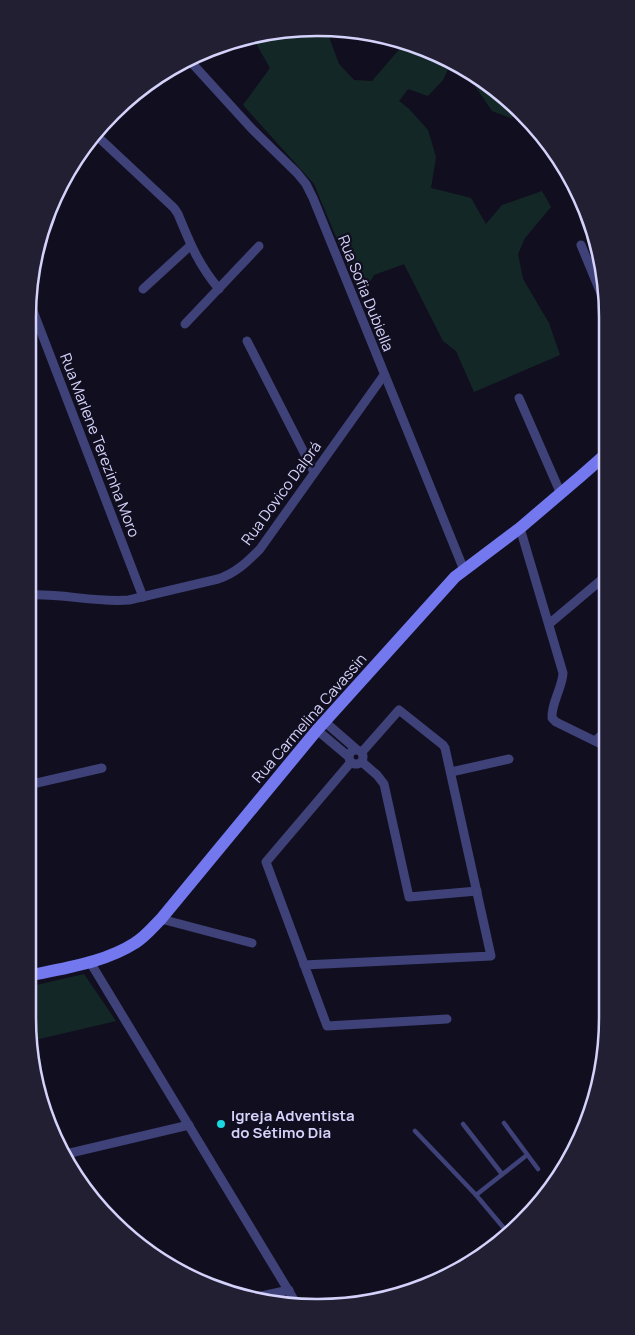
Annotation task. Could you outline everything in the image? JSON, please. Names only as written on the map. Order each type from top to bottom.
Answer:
[{"type":"main road","name":"Rua Carmelina Cavassin","points":[[36,974],[90,962],[137,942],[161,919],[321,726],[451,582],[520,528],[599,460]]},
{"type":"street","name":"Rua Sofia Dubiella","points":[[194,65],[306,184],[464,570]]},
{"type":"street","points":[[100,139],[174,208],[203,269],[219,289]]},
{"type":"street","points":[[143,289],[191,245]]},
{"type":"street","points":[[581,245],[596,281]]},
{"type":"street","points":[[185,324],[259,246]]},
{"type":"street","name":"Rua Marlene Terezinha Moro","points":[[36,319],[143,597]]},
{"type":"street","points":[[247,341],[314,472]]},
{"type":"street","name":"Rua Dovico Dalprá","points":[[36,595],[116,601],[143,597],[218,579],[240,569],[260,549],[384,375]]},
{"type":"street","points":[[519,398],[561,494]]},
{"type":"street","points":[[520,528],[562,673],[552,718],[556,722],[599,743]]},
{"type":"street","points":[[549,624],[599,582]]},
{"type":"street","points":[[304,965],[491,956],[446,751],[443,745],[399,710],[359,750],[352,751],[350,760],[266,862],[304,965],[327,1026],[447,1019]]},
{"type":"street","points":[[321,726],[359,750],[364,758],[362,762]]},
{"type":"street","points":[[321,726],[350,760],[358,764],[362,762]]},
{"type":"street","points":[[596,741],[599,738]]},
{"type":"street","points":[[451,772],[509,759]]},
{"type":"street","points":[[362,762],[384,784],[409,897],[477,891]]},
{"type":"street","points":[[36,783],[102,768]]},
{"type":"street","points":[[161,919],[252,943]]},
{"type":"street","points":[[90,962],[293,1297]]},
{"type":"street","points":[[71,1153],[189,1125]]},
{"type":"street","points":[[270,1294],[289,1290]]},
{"type":"lane","points":[[504,1123],[538,1169]]},
{"type":"lane","points":[[463,1124],[502,1174]]},
{"type":"lane","points":[[415,1131],[476,1195],[504,1228]]},
{"type":"lane","points":[[476,1195],[527,1154]]},
{"type":"green space","points":[[318,36],[329,37],[339,64],[354,80],[372,81],[400,49],[448,68],[443,80],[428,96],[408,89],[399,101],[428,130],[436,157],[431,188],[471,198],[486,224],[502,205],[542,191],[551,207],[525,238],[518,254],[523,279],[549,323],[560,355],[474,392],[456,351],[443,341],[404,264],[374,275],[367,287],[359,293],[314,184],[243,105],[270,68],[256,44]]},
{"type":"green space","points":[[475,84],[489,94],[513,116],[511,118],[492,111]]},
{"type":"green space","points":[[84,974],[116,1021],[37,1039],[36,985]]},
{"type":"place","name":"Igreja Adventista do Sétimo Dia","points":[[221,1124]]}]
